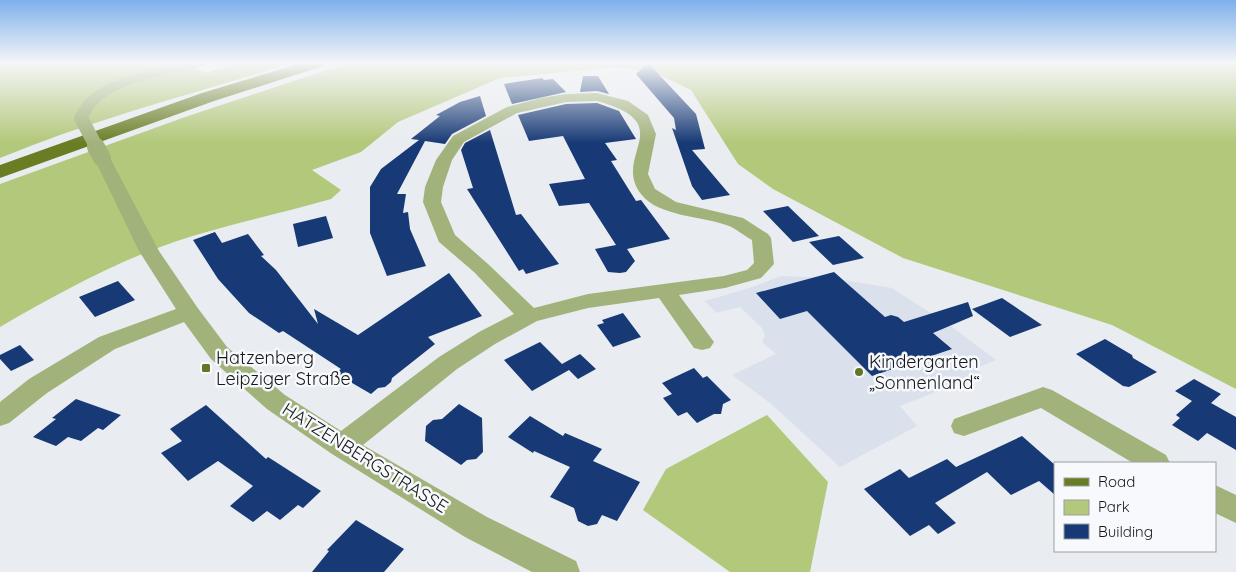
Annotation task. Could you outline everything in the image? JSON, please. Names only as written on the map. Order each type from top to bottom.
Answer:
[{"type":"main road","points":[[0,172],[40,156],[231,90]]},
{"type":"street","name":"HATZENBERGSTRASSE","points":[[109,90],[89,102],[84,109],[82,118],[149,251],[189,312],[219,353],[276,402],[342,446],[476,527],[564,572]]},
{"type":"street","points":[[342,446],[448,363],[487,338],[529,316],[588,301],[725,282],[754,274],[764,264],[762,238],[736,222],[670,206],[648,192],[640,174],[648,134],[641,116],[624,104],[596,97],[566,98],[541,102],[512,110],[458,139],[444,160],[434,187],[432,202],[446,238],[481,268],[529,316]]},
{"type":"street","points":[[664,290],[702,342]]},
{"type":"street","points":[[0,416],[38,386],[107,343],[189,312]]},
{"type":"street","points":[[964,426],[1044,397],[1154,462]]},
{"type":"street","points":[[1216,499],[1236,510]]},
{"type":"shaded area","name":"Kindergarten „Sonnenland“","points":[[781,276],[831,278],[892,288],[948,324],[996,360],[975,369],[982,374],[900,406],[917,426],[840,467],[770,403],[732,375],[776,354],[762,342],[765,336],[762,328],[740,307],[716,313],[705,301]]},
{"type":"green space","points":[[0,90],[203,90],[72,131],[0,158]]},
{"type":"green space","points":[[267,90],[473,90],[398,122],[361,152],[312,170],[341,190],[331,199],[213,230],[151,250],[85,280],[0,327],[0,184],[185,117]]},
{"type":"green space","points":[[691,90],[1236,90],[1236,389],[1112,325],[903,258],[773,189],[738,164]]},
{"type":"green space","points":[[767,415],[828,482],[810,572],[730,572],[643,510],[666,469]]},
{"type":"building","points":[[506,90],[564,90],[566,92],[512,104]]},
{"type":"building","points":[[580,90],[606,90],[609,94],[597,91],[580,92]]},
{"type":"building","points":[[650,90],[673,90],[696,114],[705,149],[692,150],[730,195],[702,200],[692,186],[672,128],[676,130],[674,118]]},
{"type":"building","points":[[480,96],[486,116],[452,134],[445,144],[425,141],[397,194],[406,194],[403,213],[408,212],[410,229],[426,266],[387,276],[370,233],[370,187],[381,169],[419,140],[411,139],[440,116],[436,115],[460,102]]},
{"type":"building","points":[[597,103],[619,111],[636,139],[605,143],[617,160],[611,161],[636,201],[641,200],[670,239],[627,249],[635,261],[626,272],[620,273],[608,272],[595,249],[616,245],[589,203],[559,206],[549,184],[585,179],[563,136],[529,141],[518,115],[566,104]]},
{"type":"building","points":[[490,130],[516,215],[521,214],[559,264],[526,274],[523,269],[519,271],[467,189],[473,188],[461,150],[465,143]]},
{"type":"building","points":[[788,206],[819,236],[793,242],[763,211]]},
{"type":"building","points":[[326,216],[333,238],[298,247],[293,224]]},
{"type":"building","points":[[215,232],[222,243],[248,234],[264,255],[261,256],[276,270],[318,324],[314,309],[358,335],[449,273],[482,316],[428,337],[435,344],[392,378],[391,382],[385,387],[378,388],[371,394],[335,373],[341,369],[283,331],[279,333],[249,313],[218,279],[193,240]]},
{"type":"building","points":[[839,236],[864,258],[833,265],[809,242]]},
{"type":"building","points":[[834,272],[885,317],[891,315],[898,317],[904,322],[968,302],[973,316],[933,333],[952,349],[872,376],[807,311],[780,319],[756,293]]},
{"type":"building","points":[[118,281],[135,300],[95,317],[79,297]]},
{"type":"building","points":[[1002,298],[1042,325],[1010,337],[972,309]]},
{"type":"building","points":[[623,313],[641,337],[613,347],[597,325],[604,323],[602,320]]},
{"type":"building","points":[[1105,339],[1157,372],[1129,387],[1123,386],[1076,354]]},
{"type":"building","points":[[540,342],[562,364],[580,354],[596,369],[578,379],[569,370],[532,391],[504,360]]},
{"type":"building","points":[[20,345],[34,360],[11,371],[0,359],[0,355]]},
{"type":"building","points":[[694,368],[703,378],[707,376],[731,400],[723,404],[721,414],[714,414],[697,423],[687,412],[678,416],[663,398],[672,394],[662,383]]},
{"type":"building","points":[[1194,379],[1221,394],[1211,403],[1236,417],[1236,450],[1207,433],[1198,441],[1172,425],[1180,418],[1176,415],[1192,401],[1175,391]]},
{"type":"building","points":[[76,399],[121,415],[103,430],[98,428],[81,441],[68,437],[56,446],[33,437],[56,419],[52,418]]},
{"type":"building","points":[[459,404],[482,418],[483,452],[476,459],[467,460],[461,465],[425,441],[426,426],[433,420],[442,419]]},
{"type":"building","points":[[206,405],[266,459],[268,457],[321,491],[303,508],[298,505],[280,520],[267,511],[253,522],[230,506],[253,486],[218,461],[188,481],[161,453],[182,441],[170,429]]},
{"type":"building","points":[[530,416],[563,436],[565,433],[602,449],[593,461],[640,482],[617,521],[602,515],[597,524],[588,526],[578,521],[574,508],[550,497],[570,467],[534,451],[533,453],[508,437]]},
{"type":"building","points":[[1022,436],[1054,464],[1054,494],[1039,481],[1011,495],[987,472],[935,503],[956,523],[938,534],[929,525],[910,536],[864,489],[900,469],[909,478],[947,459],[956,467]]},
{"type":"building","points":[[356,520],[404,549],[384,572],[312,572],[329,551],[327,550]]},
{"type":"place","name":"Hatzenberg Leipziger Straße","points":[[206,368]]},
{"type":"place","name":"Kindergarten „Sonnenland“","points":[[859,372]]}]
